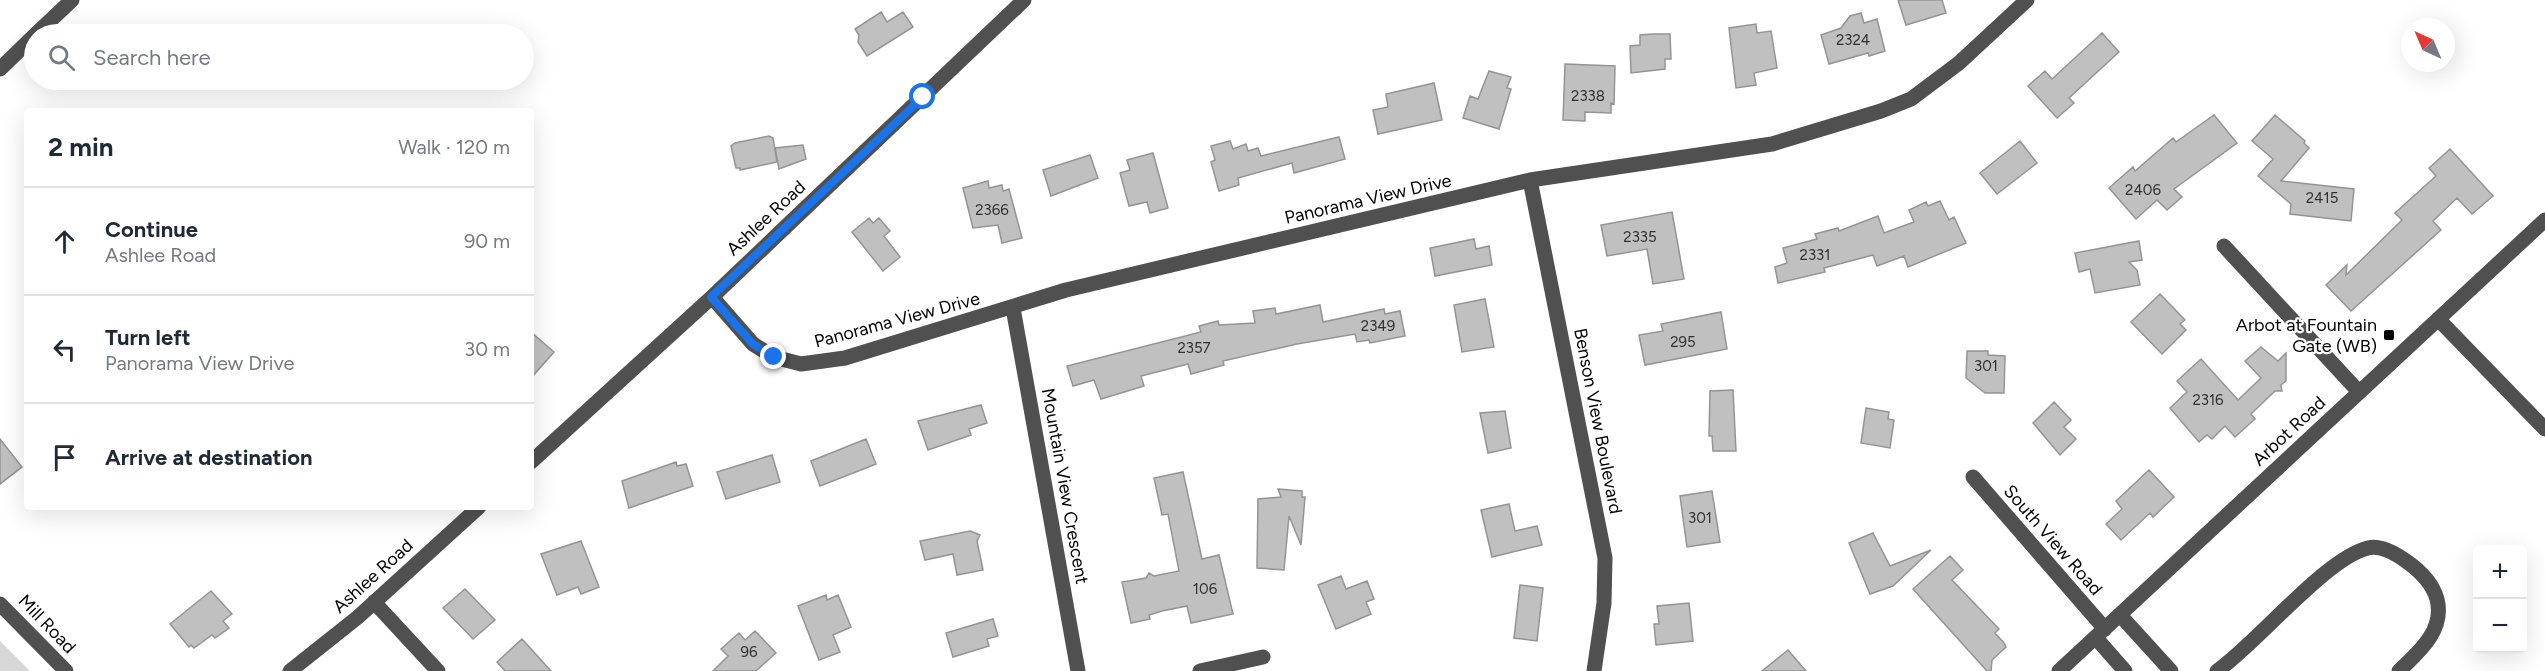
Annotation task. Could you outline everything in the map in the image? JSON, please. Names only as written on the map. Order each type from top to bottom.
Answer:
[{"type":"street","points":[[47,24],[72,0]]},
{"type":"street","name":"Ashlee Road","points":[[534,459],[711,297],[1024,0]]},
{"type":"street","name":"Panorama View Drive","points":[[711,297],[753,344],[774,357],[801,364],[845,358],[1066,290],[1530,180],[1772,144],[1881,111],[1911,99],[1936,82],[2027,0]]},
{"type":"street","points":[[0,69],[24,46]]},
{"type":"street","name":"Benson View Boulevard","points":[[1530,180],[1605,558],[1604,603],[1594,671]]},
{"type":"street","name":"Arbot Road","points":[[2059,671],[2545,220]]},
{"type":"street","points":[[2224,246],[2359,392]]},
{"type":"street","name":"Mountain View Crescent","points":[[1013,308],[1078,671]]},
{"type":"street","points":[[2438,319],[2545,429]]},
{"type":"street","name":"South View Road","points":[[1973,477],[2100,633],[2125,671]]},
{"type":"street","name":"Ashlee Road","points":[[290,671],[374,602],[476,510]]},
{"type":"street","points":[[2217,671],[2243,652],[2323,576],[2351,554],[2370,547],[2385,550],[2417,569],[2434,589],[2438,602],[2434,631],[2421,650],[2399,671]]},
{"type":"street","points":[[374,602],[438,671]]},
{"type":"street","name":"Mill Road","points":[[0,604],[66,671]]},
{"type":"street","points":[[2120,615],[2170,671]]},
{"type":"street","points":[[1200,671],[1263,657]]},
{"type":"shaded area","points":[[0,641],[30,671],[0,671]]},
{"type":"building","points":[[1898,0],[1942,0],[1946,13],[1906,25]]},
{"type":"building","points":[[881,12],[887,22],[903,12],[913,27],[867,56],[858,42],[859,35],[855,29]]},
{"type":"building","points":[[1861,13],[1864,23],[1877,19],[1885,51],[1869,56],[1868,53],[1829,64],[1821,35],[1841,28],[1850,16]]},
{"type":"building","points":[[1756,24],[1757,33],[1771,31],[1777,68],[1754,73],[1756,85],[1736,88],[1729,28]]},
{"type":"building","points":[[2102,33],[2119,52],[2069,98],[2074,103],[2057,118],[2028,86],[2045,71],[2052,79]]},
{"type":"building","points":[[1670,34],[1671,59],[1665,59],[1665,69],[1631,73],[1630,46],[1640,45],[1640,35]]},
{"type":"building","points":[[1565,64],[1615,66],[1614,104],[1611,103],[1611,113],[1585,112],[1585,121],[1563,120]]},
{"type":"building","points":[[1489,71],[1511,77],[1507,88],[1511,89],[1499,129],[1463,118],[1470,96],[1478,99]]},
{"type":"building","points":[[1434,83],[1442,120],[1378,134],[1373,110],[1388,107],[1386,94]]},
{"type":"building","points":[[2214,115],[2237,143],[2174,189],[2182,197],[2167,210],[2157,200],[2136,219],[2109,188],[2133,167],[2135,171],[2173,138],[2176,142]]},
{"type":"building","points":[[2275,115],[2305,141],[2304,143],[2309,148],[2281,181],[2354,189],[2351,221],[2290,214],[2291,204],[2258,176],[2273,159],[2252,141]]},
{"type":"building","points":[[769,136],[773,138],[777,162],[740,170],[736,168],[731,146],[735,143]]},
{"type":"building","points":[[1339,137],[1345,159],[1294,173],[1292,163],[1238,178],[1239,185],[1219,191],[1211,162],[1215,160],[1211,146],[1230,141],[1233,149],[1246,144],[1248,151],[1258,148],[1261,156]]},
{"type":"building","points":[[2020,141],[2037,163],[1997,194],[1980,173]]},
{"type":"building","points":[[803,145],[806,159],[779,169],[775,148]]},
{"type":"building","points":[[2450,149],[2493,196],[2472,214],[2457,198],[2433,221],[2441,230],[2351,311],[2326,285],[2347,265],[2346,275],[2402,220],[2395,213],[2436,176],[2429,168]]},
{"type":"building","points":[[1153,153],[1168,208],[1150,213],[1147,202],[1129,206],[1120,173],[1130,170],[1127,160]]},
{"type":"building","points":[[1090,155],[1098,178],[1051,196],[1043,170]]},
{"type":"building","points":[[988,181],[989,188],[1002,185],[1003,191],[1009,189],[1022,238],[1002,243],[998,225],[973,228],[963,188]]},
{"type":"building","points":[[1940,201],[1949,220],[1954,217],[1966,243],[1908,267],[1904,256],[1877,266],[1873,255],[1824,268],[1825,272],[1778,283],[1775,267],[1787,263],[1783,248],[1817,239],[1815,234],[1838,228],[1839,231],[1878,216],[1884,233],[1914,222],[1909,210],[1926,202],[1928,206]]},
{"type":"building","points":[[1672,212],[1684,279],[1653,284],[1647,249],[1607,256],[1601,225]]},
{"type":"building","points":[[869,218],[873,223],[879,218],[890,231],[884,236],[900,257],[883,271],[852,232]]},
{"type":"building","points":[[1474,239],[1476,249],[1489,246],[1492,265],[1435,276],[1430,248]]},
{"type":"building","points":[[2139,241],[2142,260],[2129,262],[2137,270],[2140,285],[2095,293],[2090,269],[2079,272],[2075,253]]},
{"type":"building","points":[[2160,294],[2185,320],[2180,324],[2186,330],[2162,354],[2131,322]]},
{"type":"building","points":[[1485,299],[1494,347],[1462,352],[1454,305]]},
{"type":"building","points":[[1320,305],[1323,322],[1384,309],[1385,314],[1400,311],[1405,336],[1370,343],[1369,340],[1357,342],[1355,334],[1297,344],[1223,361],[1224,365],[1191,374],[1188,364],[1141,376],[1144,386],[1101,399],[1094,380],[1073,386],[1067,366],[1201,332],[1199,326],[1218,321],[1219,325],[1255,323],[1253,311],[1275,308],[1276,314]]},
{"type":"building","points":[[1721,312],[1727,349],[1645,365],[1639,335],[1663,331],[1661,324]]},
{"type":"building","points":[[534,335],[554,352],[534,375]]},
{"type":"building","points":[[2261,347],[2278,361],[2286,353],[2286,381],[2281,385],[2282,391],[2275,391],[2251,414],[2255,419],[2235,437],[2225,426],[2212,439],[2207,435],[2199,442],[2170,408],[2187,392],[2177,381],[2201,359],[2238,400],[2261,378],[2245,361]]},
{"type":"building","points":[[1967,351],[1988,351],[1988,355],[2005,356],[2004,393],[1985,393],[1966,378]]},
{"type":"building","points":[[1733,390],[1736,451],[1713,451],[1712,436],[1709,436],[1710,391]]},
{"type":"building","points":[[2054,402],[2071,420],[2064,427],[2076,439],[2060,455],[2033,423]]},
{"type":"building","points":[[981,405],[987,423],[969,429],[971,435],[928,450],[918,421]]},
{"type":"building","points":[[1866,408],[1889,412],[1888,419],[1894,420],[1890,448],[1861,443]]},
{"type":"building","points":[[1505,411],[1511,448],[1488,453],[1480,413]]},
{"type":"building","points":[[0,439],[22,467],[0,484]]},
{"type":"building","points":[[866,439],[876,464],[820,486],[811,461]]},
{"type":"building","points":[[772,455],[780,482],[726,499],[717,472]]},
{"type":"building","points":[[676,462],[677,466],[686,464],[693,486],[629,508],[622,481]]},
{"type":"building","points":[[2149,470],[2174,497],[2153,517],[2150,513],[2121,540],[2106,524],[2122,509],[2116,501]]},
{"type":"building","points":[[1183,472],[1202,559],[1219,555],[1233,614],[1191,623],[1187,606],[1162,611],[1149,615],[1150,619],[1131,623],[1122,582],[1146,578],[1149,573],[1154,576],[1179,571],[1168,514],[1162,515],[1154,478]]},
{"type":"building","points":[[1278,489],[1302,491],[1302,497],[1305,497],[1301,545],[1289,516],[1284,570],[1257,568],[1258,499],[1281,497]]},
{"type":"building","points":[[1712,491],[1720,542],[1687,547],[1680,496]]},
{"type":"building","points":[[1509,504],[1515,531],[1537,526],[1542,545],[1492,557],[1481,510]]},
{"type":"building","points":[[970,531],[980,535],[977,541],[983,570],[957,575],[953,554],[925,560],[920,541]]},
{"type":"building","points":[[1873,533],[1890,566],[1931,550],[1893,586],[1870,594],[1849,543]]},
{"type":"building","points":[[581,541],[599,587],[581,594],[578,587],[557,595],[541,554]]},
{"type":"building","points":[[1950,556],[1963,570],[1952,580],[1999,629],[1995,633],[2006,647],[1992,660],[1991,671],[1987,671],[1913,589]]},
{"type":"building","points":[[1341,576],[1346,589],[1367,581],[1374,599],[1366,602],[1371,614],[1336,629],[1318,585]]},
{"type":"building","points":[[1520,585],[1543,588],[1537,641],[1514,638]]},
{"type":"building","points":[[465,589],[495,620],[473,639],[443,608]]},
{"type":"building","points":[[211,591],[232,614],[223,621],[229,628],[215,638],[212,635],[194,648],[191,645],[189,647],[170,624]]},
{"type":"building","points":[[826,595],[827,600],[838,595],[851,627],[833,635],[840,652],[819,660],[798,606]]},
{"type":"building","points":[[1689,603],[1693,641],[1656,645],[1654,624],[1659,624],[1657,606]]},
{"type":"building","points":[[993,619],[998,636],[987,639],[989,646],[953,657],[946,633]]},
{"type":"building","points":[[755,631],[776,653],[756,671],[713,671],[728,656],[721,649],[739,633],[745,640]]},
{"type":"building","points":[[522,639],[551,671],[505,671],[497,662]]},
{"type":"building","points":[[1788,650],[1806,671],[1762,671]]},
{"type":"place","name":"Arbot at Fountain Gate (WB)","points":[[2389,335]]},
{"type":"route","points":[[774,357],[753,344],[711,297],[923,97]]}]
